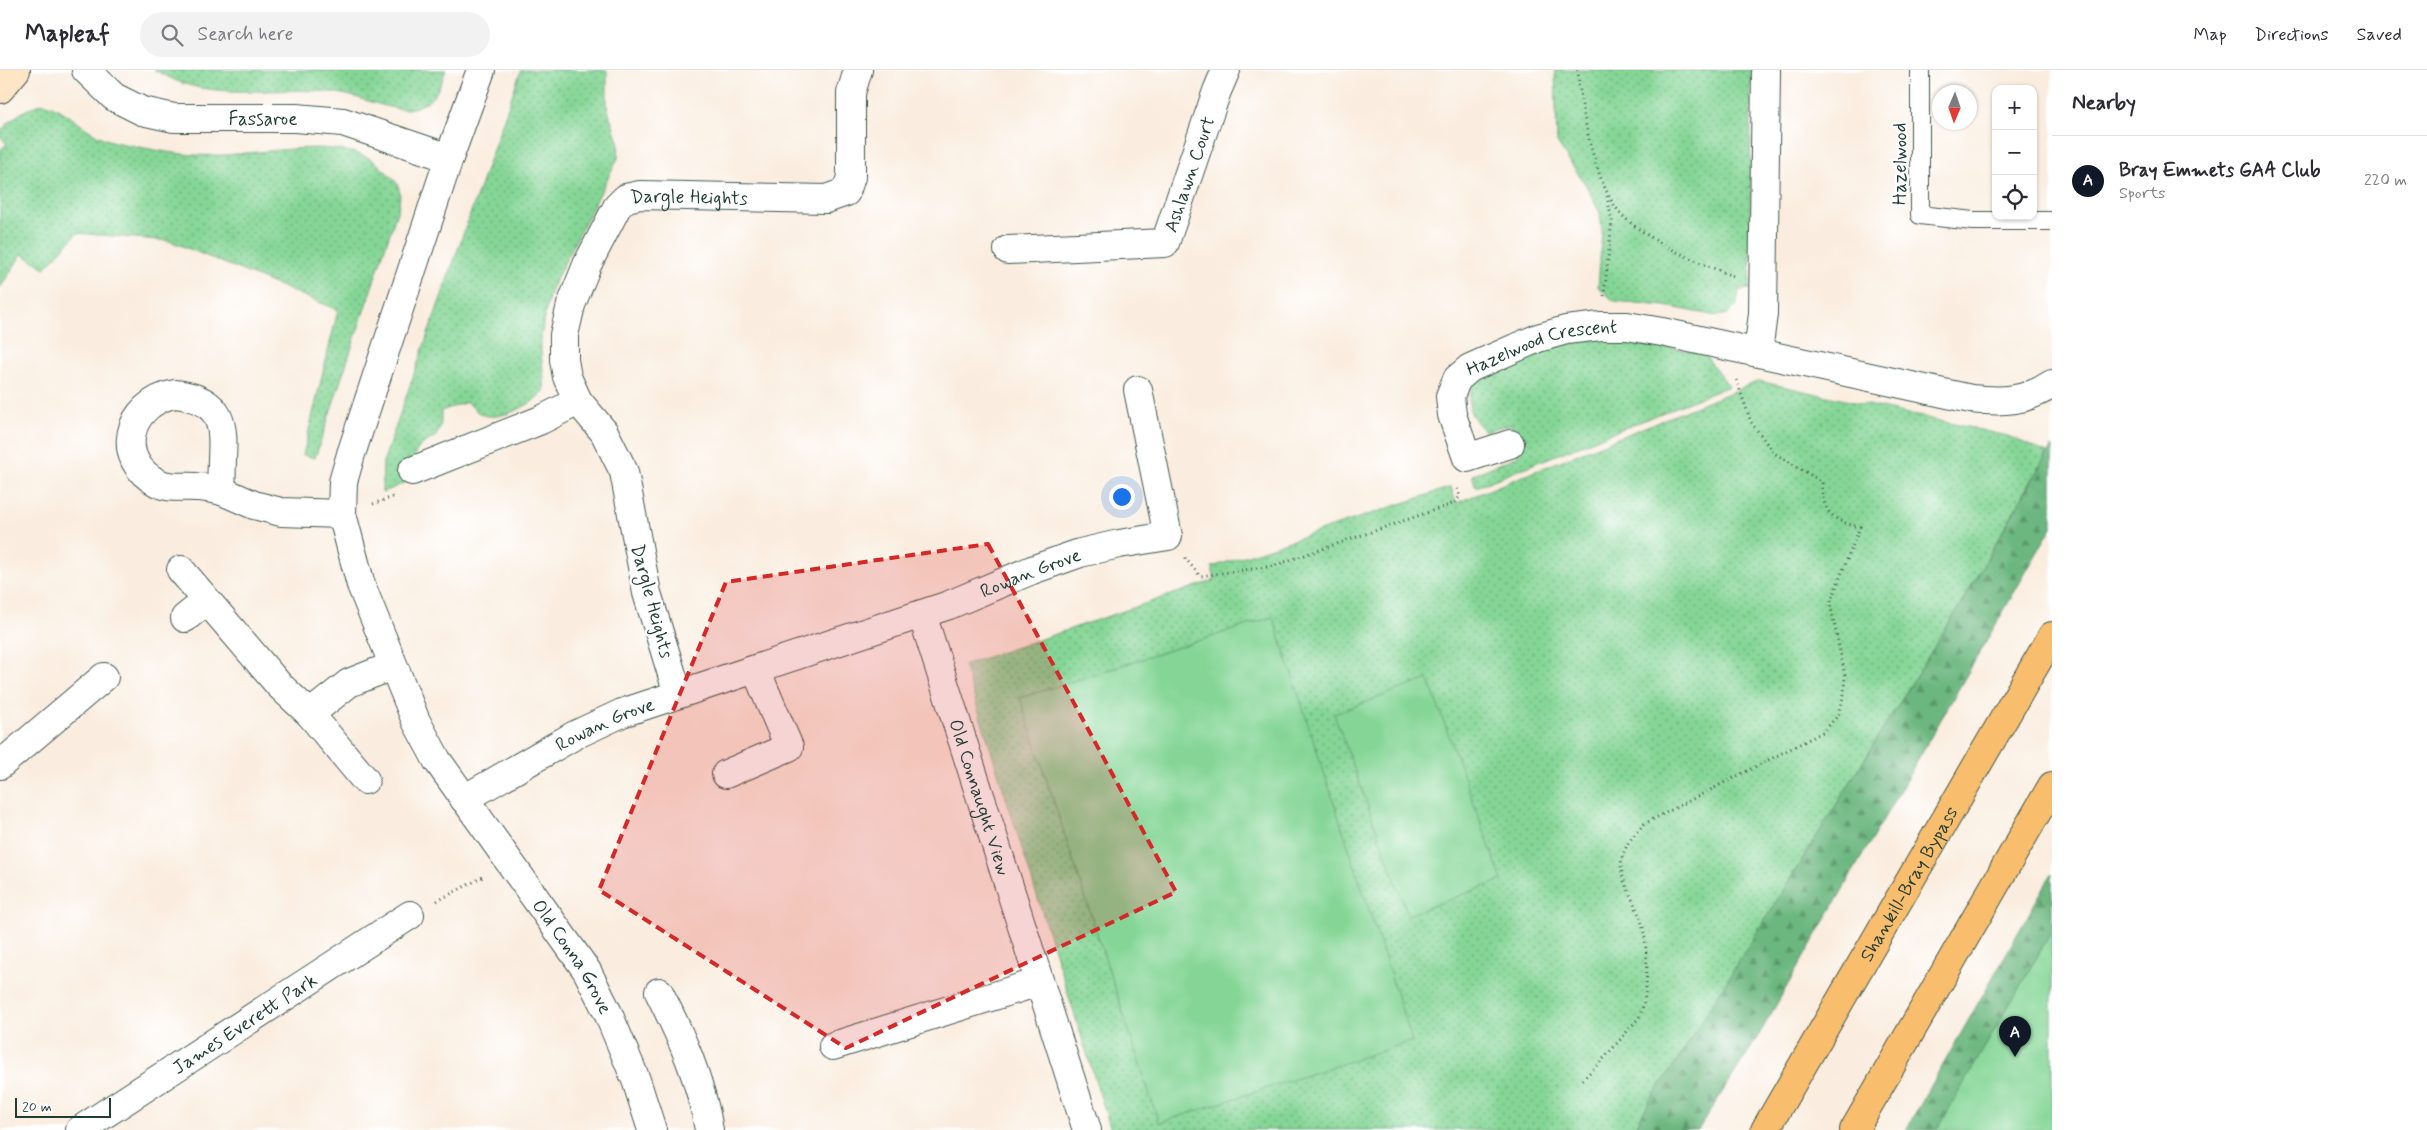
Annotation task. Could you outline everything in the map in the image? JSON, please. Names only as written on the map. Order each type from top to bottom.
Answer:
[{"type":"highway","name":"Shankill-Bray Bypass","points":[[1765,1130],[2052,636]]},
{"type":"highway","points":[[1854,1130],[2052,786]]},
{"type":"main road","points":[[0,89],[16,70]]},
{"type":"street","name":"Fassaroe","points":[[86,70],[114,96],[142,112],[174,118],[296,118],[344,122],[449,158]]},
{"type":"street","name":"Old Conna Grove","points":[[481,70],[449,158],[351,454],[343,482],[342,514],[361,585],[392,666],[428,744],[464,799],[587,971],[629,1063],[652,1130]]},
{"type":"street","name":"Dargle Heights","points":[[678,694],[646,593],[624,472],[604,432],[578,401],[567,377],[564,335],[571,305],[587,265],[617,208],[626,198],[640,195],[826,199],[837,197],[846,192],[851,177],[851,93],[858,70]]},
{"type":"street","name":"Ashlawn Court","points":[[1008,250],[1165,243],[1217,91],[1226,70]]},
{"type":"street","points":[[1758,352],[1763,314],[1766,70]]},
{"type":"street","name":"Hazelwood Crescent","points":[[1467,458],[1452,415],[1450,396],[1457,380],[1470,368],[1538,338],[1566,330],[1601,326],[1627,326],[1758,352],[1971,399],[2003,402],[2036,394],[2052,384]]},
{"type":"street","points":[[1138,390],[1168,536]]},
{"type":"street","points":[[412,471],[541,420],[578,401]]},
{"type":"street","points":[[1467,458],[1510,444]]},
{"type":"street","points":[[222,491],[254,505],[281,512],[342,514]]},
{"type":"street","name":"Rowan Grove","points":[[464,799],[574,735],[622,714],[922,614],[1080,554],[1119,544],[1168,536]]},
{"type":"street","points":[[181,570],[279,685],[310,714],[365,780]]},
{"type":"street","points":[[185,618],[206,601]]},
{"type":"street","name":"Old Connaught View","points":[[922,614],[1087,1130]]},
{"type":"street","points":[[310,714],[349,683],[392,666]]},
{"type":"street","points":[[726,774],[789,747],[756,670]]},
{"type":"street","points":[[0,765],[104,677]]},
{"type":"street","name":"James Everett Park","points":[[80,1130],[410,915]]},
{"type":"street","points":[[833,1046],[1039,982]]},
{"type":"street","points":[[659,992],[687,1047],[706,1108],[709,1130]]},
{"type":"lane","name":"Hazelwood","points":[[1920,70],[1920,215],[1974,221],[2052,221]]},
{"type":"path","points":[[1601,326],[1612,221],[1606,193]]},
{"type":"path","points":[[1168,536],[1200,576],[1273,566],[1455,503],[1460,496],[1456,486],[1467,458]]},
{"type":"path","points":[[342,514],[415,489],[412,471]]},
{"type":"path","points":[[1582,1080],[1607,1056],[1640,1015],[1648,971],[1642,927],[1621,875],[1622,858],[1632,837],[1644,824],[1823,732],[1838,715],[1844,694],[1845,676],[1830,603],[1860,527]]},
{"type":"path","points":[[410,915],[511,863]]},
{"type":"highlighted area","points":[[988,544],[1176,892],[846,1048],[599,890],[726,582]]},
{"type":"green space","points":[[154,70],[446,70],[438,89],[431,98],[413,108],[405,109],[387,107],[342,94],[323,91],[241,91],[201,88],[179,82]]},
{"type":"green space","points":[[521,70],[607,70],[607,107],[619,144],[618,158],[551,289],[541,336],[544,392],[531,402],[504,415],[486,416],[479,413],[467,402],[441,411],[439,431],[416,452],[414,466],[417,477],[382,493],[383,462]]},
{"type":"green space","points":[[1555,70],[1751,70],[1750,289],[1739,290],[1737,305],[1728,314],[1717,316],[1665,306],[1614,301],[1598,287],[1602,232],[1600,213],[1586,185],[1557,143]]},
{"type":"green space","points":[[44,103],[53,106],[97,135],[117,142],[190,155],[222,155],[316,148],[335,149],[353,152],[369,158],[394,179],[400,192],[398,209],[315,458],[303,455],[338,310],[170,241],[77,233],[45,268],[22,254],[0,288],[0,150],[7,144],[0,136],[0,132],[20,114]]},
{"type":"green space","points":[[1607,336],[1704,354],[1729,386],[1476,487],[1472,475],[1518,456],[1511,424],[1485,431],[1474,419],[1469,402],[1475,381],[1561,345]]},
{"type":"green space","points":[[1759,381],[2008,436],[2047,453],[1964,599],[1679,1058],[1650,1100],[1634,1130],[1111,1130],[964,665],[1215,580],[1212,567],[1451,487],[1456,503]]},
{"type":"green space","points":[[2052,446],[2052,527],[1756,1040],[1698,1130],[1634,1130],[1650,1100],[1679,1058],[1964,599]]},
{"type":"green space","points":[[1273,617],[1412,1041],[1159,1123],[1020,698]]},
{"type":"green space","points":[[1428,679],[1502,880],[1408,915],[1334,714]]},
{"type":"green space","points":[[2052,873],[2052,931],[1937,1130],[1906,1130]]},
{"type":"green space","points":[[2052,931],[2052,1130],[1937,1130]]},
{"type":"place","name":"Bray Emmets GAA Club","points":[[2015,1057]]}]
